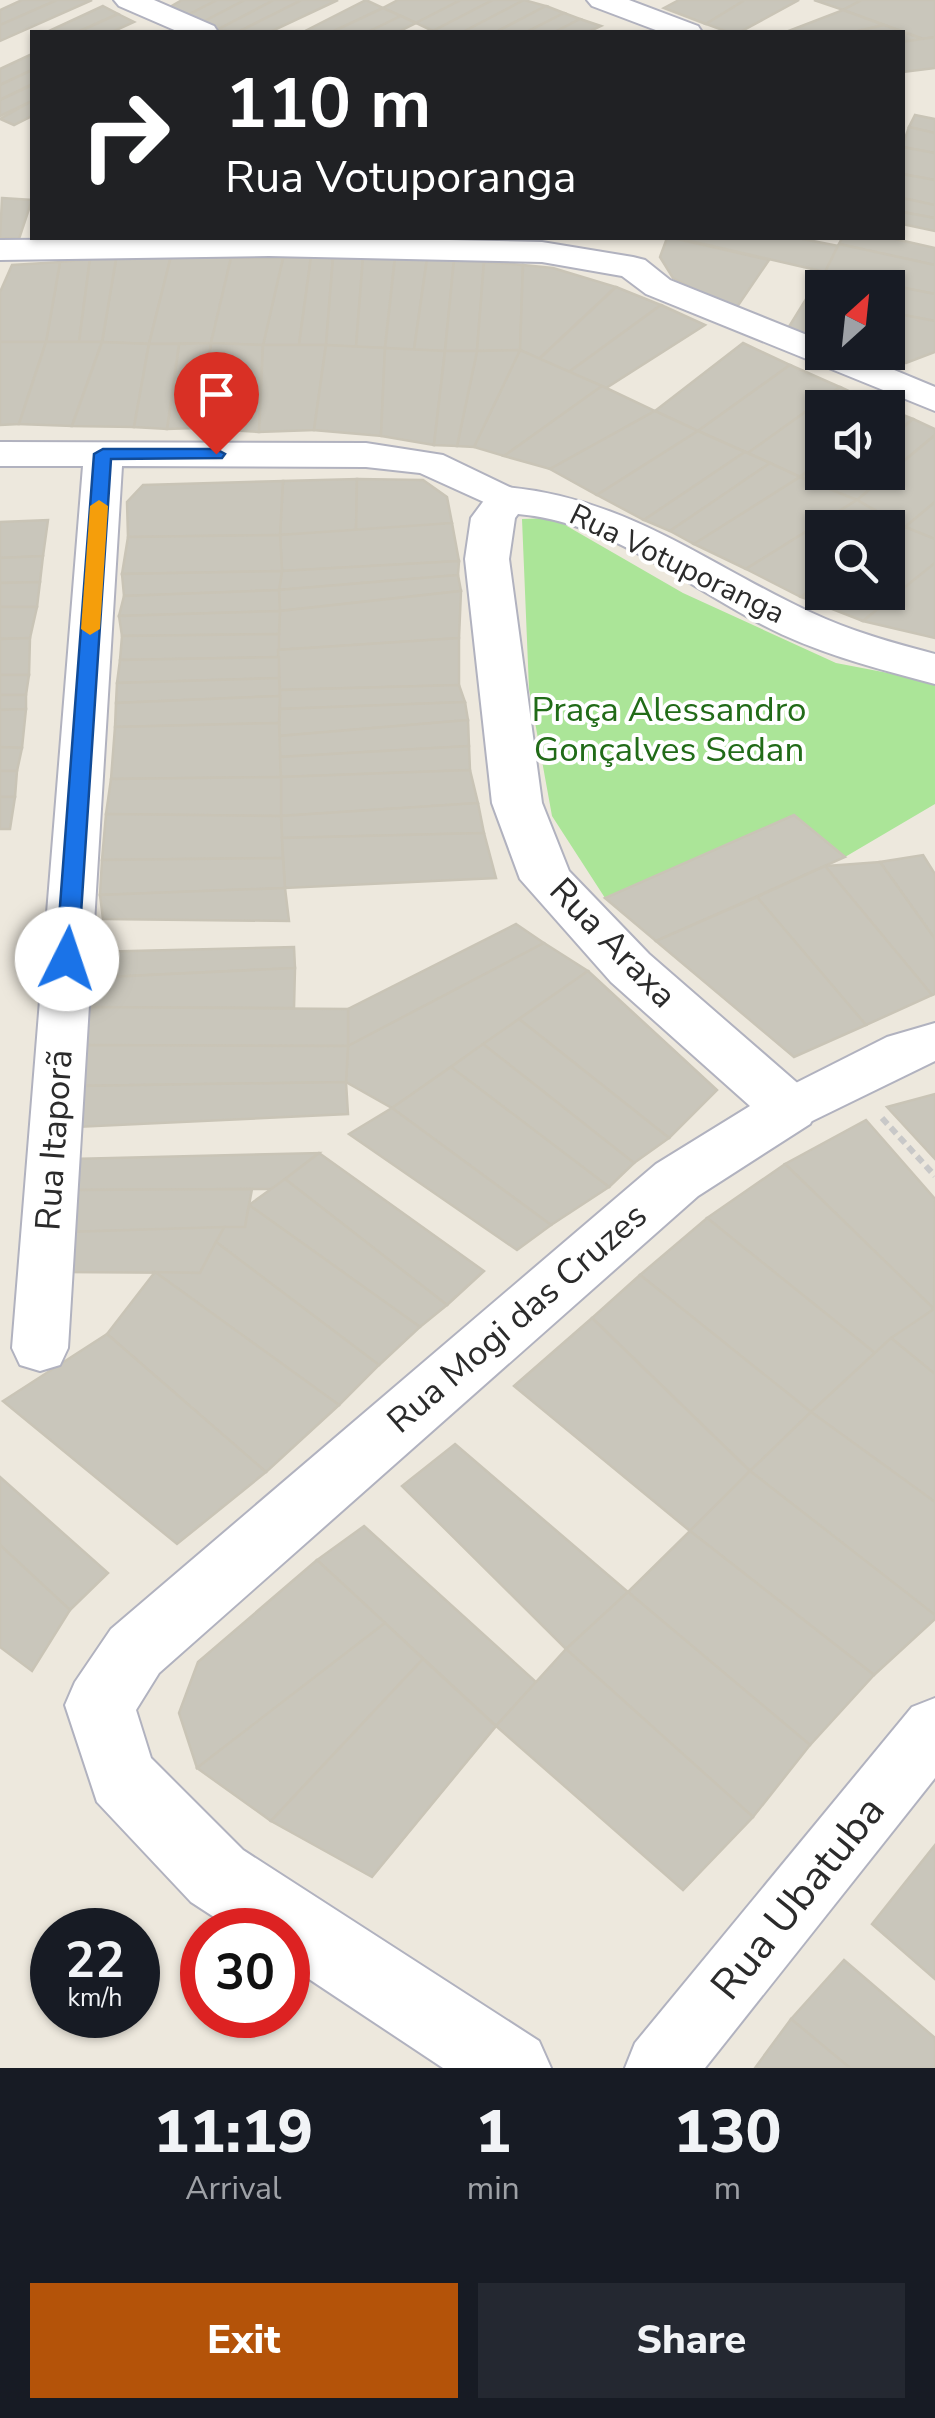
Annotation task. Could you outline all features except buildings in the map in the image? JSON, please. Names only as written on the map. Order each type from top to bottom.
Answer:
[{"type":"street","points":[[129,0],[198,30]]},
{"type":"street","points":[[602,0],[683,30]]},
{"type":"street","points":[[0,250],[414,247],[640,252],[658,287],[935,400]]},
{"type":"street","name":"Rua Votuporanga","points":[[0,454],[382,457],[429,463],[506,500],[539,500],[576,511],[670,554],[780,616],[851,648],[935,668]]},
{"type":"street","name":"Rua Itaporã","points":[[40,1348],[103,454]]},
{"type":"street","name":"Rua Araxa","points":[[506,500],[493,518],[487,559],[517,803],[546,878],[630,968],[790,1109]]},
{"type":"street","name":"Rua Mogi das Cruzes","points":[[512,2068],[218,1876],[122,1778],[100,1705],[136,1651],[677,1180],[790,1109],[905,1050],[935,1042]]},
{"type":"street","name":"Rua Ubatuba","points":[[660,2068],[935,1728]]},
{"type":"path","points":[[847,1080],[935,1176]]},
{"type":"green space","name":"Praça Alessandro Gonçalves Sedan","points":[[553,518],[683,593],[836,663],[935,682],[935,804],[845,857],[794,816],[605,898],[552,816],[529,689],[522,519]]},
{"type":"slow traffic","points":[[90,629],[99,506]]},
{"type":"route","points":[[67,959],[103,454],[216,454]]}]
